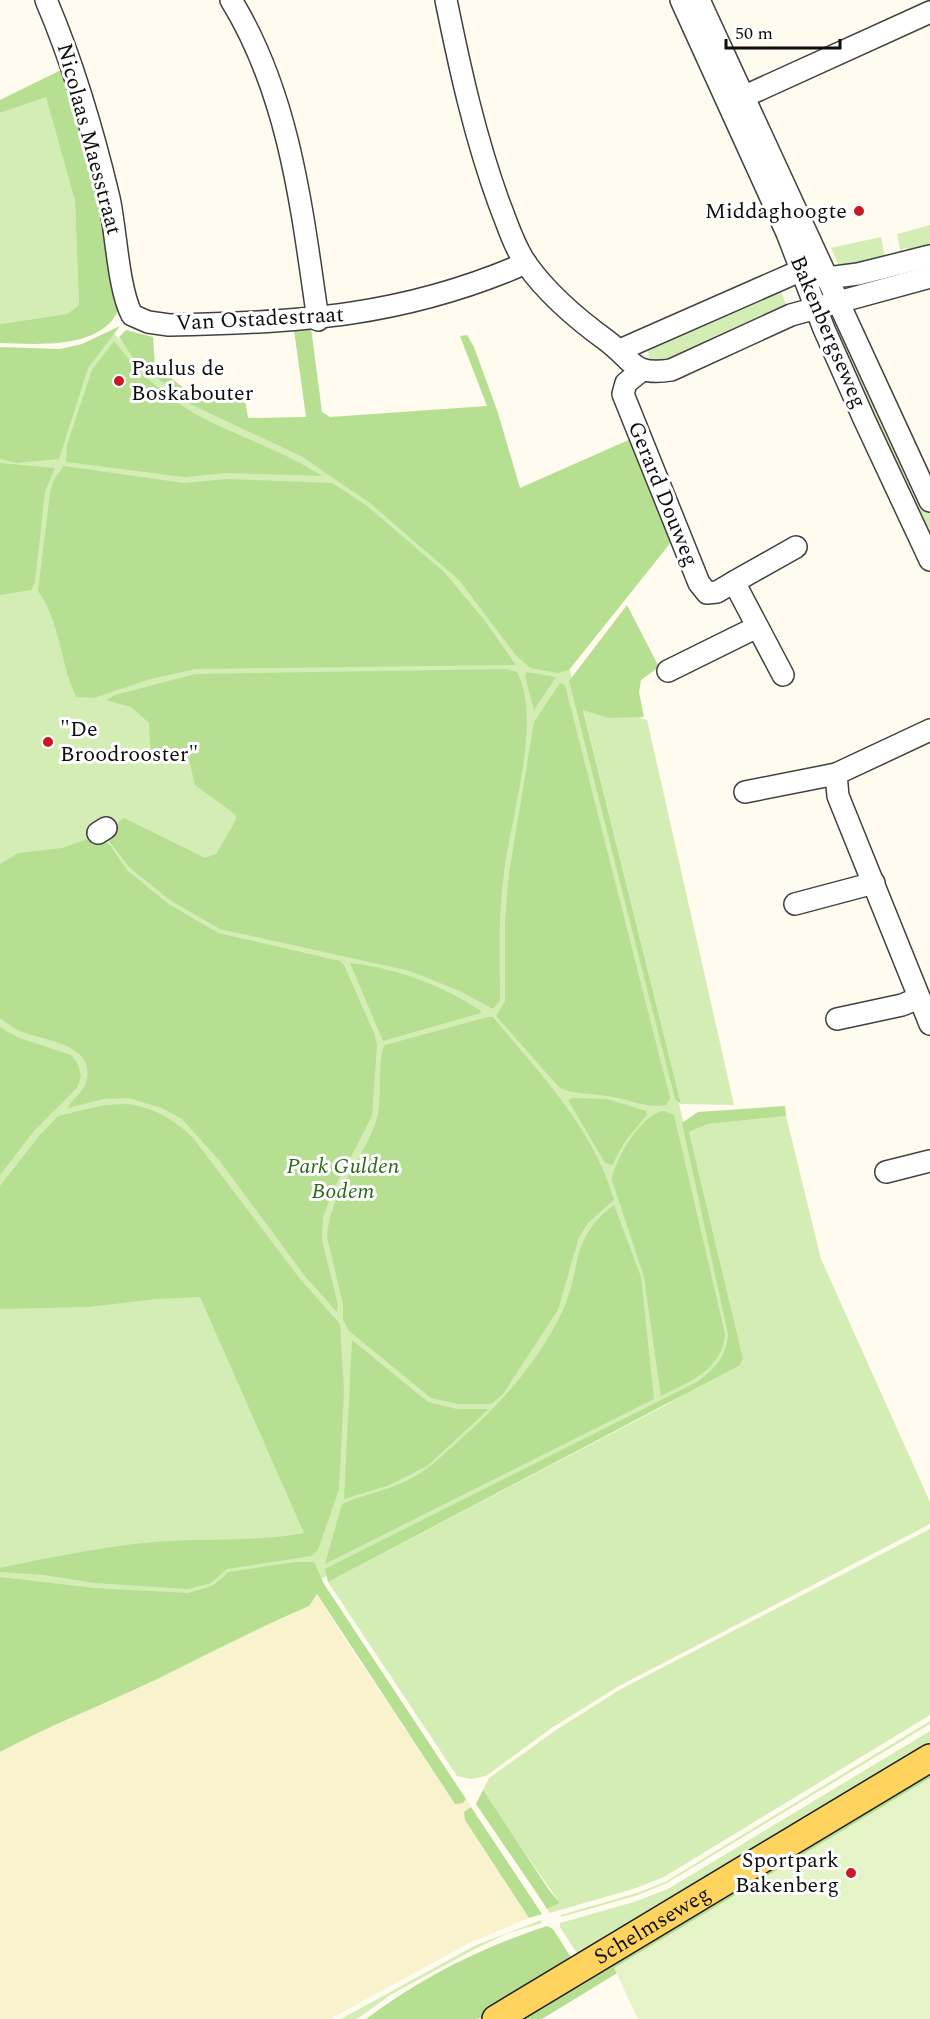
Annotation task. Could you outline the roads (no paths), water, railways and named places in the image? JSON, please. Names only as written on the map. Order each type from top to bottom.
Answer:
[{"type":"main road","name":"Schelmseweg","points":[[496,2019],[930,1758]]},
{"type":"street","name":"Nicolaas Maesstraat","points":[[46,0],[61,35],[99,160],[114,223],[126,301],[132,315]]},
{"type":"street","points":[[231,0],[260,52],[291,148],[318,320]]},
{"type":"street","points":[[446,0],[482,157],[507,226],[526,263],[559,301],[620,350],[641,371],[651,373],[671,370],[791,315],[817,310],[930,277]]},
{"type":"street","name":"Bakenbergseweg","points":[[681,0],[736,100],[827,278],[930,501]]},
{"type":"street","name":"Bakenbergseweg","points":[[699,0],[817,310],[930,560]]},
{"type":"street","points":[[736,100],[930,12]]},
{"type":"street","points":[[620,350],[802,270],[827,278],[858,274],[930,256]]},
{"type":"street","name":"Van Ostadestraat","points":[[132,315],[148,322],[169,326],[318,320],[416,303],[488,280],[526,263]]},
{"type":"street","name":"Gerard Douweg","points":[[641,371],[626,383],[623,394],[699,583],[707,593],[717,592],[796,547]]},
{"type":"street","points":[[734,582],[783,675]]},
{"type":"street","points":[[668,671],[757,627]]},
{"type":"street","points":[[745,792],[836,774],[930,730]]},
{"type":"street","points":[[836,774],[838,796],[930,1024]]},
{"type":"street","points":[[795,904],[874,883]]},
{"type":"street","points":[[837,1019],[902,1005],[919,998]]},
{"type":"street","points":[[886,1172],[930,1161]]},
{"type":"place","name":"Middaghoogte","points":[[859,211]]},
{"type":"place","name":"Paulus de Boskabouter","points":[[119,381]]},
{"type":"place","name":"\"De Broodrooster\"","points":[[48,742]]},
{"type":"place","name":"Sportpark Bakenberg","points":[[851,1873]]},
{"type":"park label","name":"Park Gulden Bodem","points":[[343,1178]]}]
